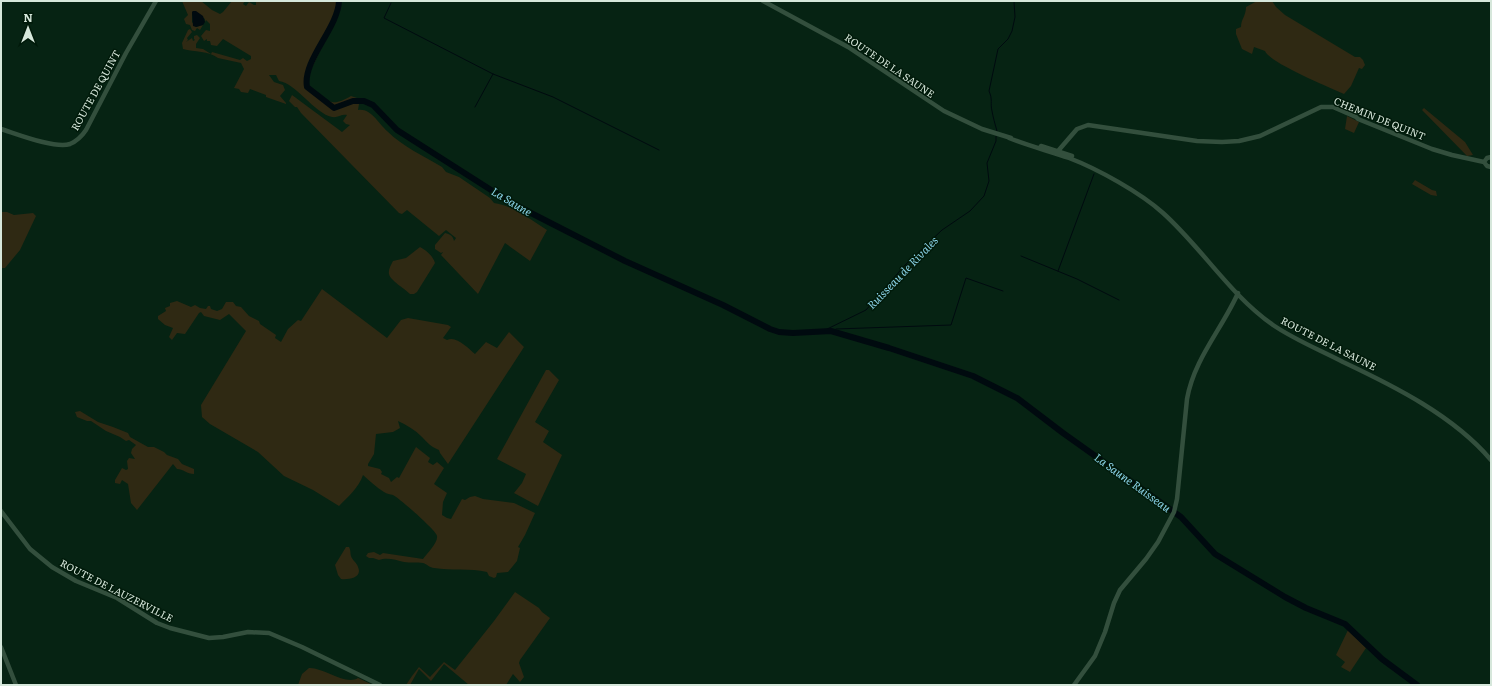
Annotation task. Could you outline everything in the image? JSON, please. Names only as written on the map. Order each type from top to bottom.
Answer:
[{"type":"street","name":"ROUTE DE QUINT","points":[[1,129],[60,145],[71,143],[79,139],[86,130],[130,46],[156,1]]},
{"type":"street","name":"ROUTE DE LA SAUNE","points":[[763,1],[848,47],[944,111],[971,124],[1025,144],[1061,153],[1096,168],[1125,185],[1167,217],[1243,299],[1259,314],[1280,329],[1380,380],[1421,404],[1469,437],[1491,460]]},
{"type":"street","name":"CHEMIN DE QUINT","points":[[1061,153],[1066,143],[1077,129],[1084,126],[1091,125],[1205,142],[1239,141],[1266,134],[1313,110],[1327,106],[1352,115],[1424,147],[1484,162]]},
{"type":"street","points":[[1491,157],[1487,158],[1484,162],[1486,166],[1491,167]]},
{"type":"street","points":[[1074,685],[1095,656],[1106,632],[1114,603],[1120,590],[1150,554],[1176,506],[1187,399],[1191,381],[1209,344],[1238,293]]},
{"type":"street","points":[[1230,309],[1243,299]]},
{"type":"street","name":"ROUTE DE LAUZERVILLE","points":[[1,511],[30,549],[52,567],[76,581],[116,598],[157,623],[170,628],[209,638],[218,638],[248,632],[269,633],[291,641],[380,685]]},
{"type":"street","points":[[1,647],[16,685]]},
{"type":"shaded area","points":[[182,1],[201,1],[212,10],[220,14],[232,1],[245,1],[243,4],[246,6],[249,2],[256,5],[256,2],[254,1],[341,1],[340,9],[309,74],[308,84],[310,87],[317,94],[331,102],[342,101],[351,96],[357,98],[359,104],[358,110],[367,111],[371,114],[393,137],[400,142],[442,167],[446,172],[459,177],[490,198],[494,203],[501,204],[514,210],[547,230],[530,261],[505,243],[478,294],[441,255],[443,252],[441,253],[435,249],[435,245],[445,233],[451,236],[454,241],[456,238],[446,230],[439,236],[407,210],[402,214],[399,213],[301,113],[297,107],[289,101],[292,95],[342,132],[350,125],[343,121],[347,115],[332,117],[325,114],[292,87],[279,81],[276,75],[269,75],[274,82],[283,85],[285,90],[280,96],[286,104],[266,97],[266,95],[250,89],[248,93],[241,92],[239,89],[234,88],[244,69],[241,63],[218,58],[206,53],[183,49],[182,43],[188,30],[190,29],[192,32],[187,38],[188,40],[186,42],[192,38],[193,41],[195,40],[194,36],[197,35],[200,38],[196,44],[196,48],[203,49],[211,54],[212,52],[240,60],[243,58],[247,61],[251,59],[251,56],[223,39],[217,46],[211,45],[210,41],[207,41],[207,39],[204,41],[201,36],[206,30],[210,31],[210,24],[206,20],[205,22],[205,19],[193,11],[192,22],[196,27],[203,25],[200,30],[197,28],[195,31],[192,30],[190,25],[186,24],[184,19],[188,15]]},
{"type":"shaded area","points":[[1257,1],[1272,1],[1285,15],[1355,57],[1360,57],[1363,60],[1365,65],[1362,69],[1359,68],[1351,86],[1344,94],[1288,68],[1277,62],[1265,51],[1254,47],[1252,54],[1242,49],[1236,34],[1236,29],[1241,27],[1246,7]]},
{"type":"shaded area","points":[[193,11],[196,11],[203,16],[205,22],[203,25],[196,27],[193,26]]},
{"type":"shaded area","points":[[1424,108],[1465,142],[1473,155],[1467,156],[1422,110]]},
{"type":"shaded area","points":[[1347,116],[1359,122],[1354,133],[1345,129]]},
{"type":"shaded area","points":[[1415,180],[1436,191],[1437,196],[1431,195],[1412,184]]},
{"type":"shaded area","points":[[1,212],[7,212],[14,215],[33,213],[36,216],[20,250],[5,268],[1,268]]},
{"type":"shaded area","points":[[420,247],[433,258],[435,263],[417,292],[410,294],[392,279],[389,271],[393,261],[406,258]]},
{"type":"shaded area","points":[[322,289],[387,338],[401,320],[408,318],[448,325],[451,327],[443,338],[458,341],[475,354],[486,342],[497,348],[509,332],[524,347],[448,464],[439,450],[430,445],[414,430],[398,421],[400,428],[393,432],[376,434],[374,454],[368,464],[368,466],[380,469],[382,472],[381,474],[389,478],[391,482],[397,477],[399,478],[416,447],[430,458],[428,462],[433,465],[437,462],[444,468],[434,484],[447,493],[443,502],[442,515],[447,518],[451,519],[462,499],[465,500],[475,496],[483,499],[514,503],[535,513],[518,547],[520,548],[517,561],[508,572],[497,573],[496,577],[494,578],[489,576],[487,572],[481,571],[440,569],[433,568],[423,563],[369,558],[366,556],[368,553],[374,552],[380,555],[383,553],[423,559],[434,545],[437,536],[425,522],[402,502],[393,495],[381,490],[363,475],[356,488],[339,506],[313,490],[284,476],[258,452],[210,424],[202,417],[201,405],[246,331],[229,314],[220,320],[204,316],[201,312],[185,334],[177,333],[172,340],[169,337],[173,328],[165,325],[158,319],[158,316],[166,311],[165,308],[170,306],[170,303],[177,301],[191,307],[195,305],[206,309],[210,306],[211,309],[217,311],[222,309],[226,302],[233,302],[236,306],[241,307],[249,316],[259,321],[260,324],[276,335],[275,338],[281,342],[288,329],[298,320],[301,321]]},
{"type":"shaded area","points":[[546,370],[549,370],[559,380],[535,422],[549,431],[543,442],[562,455],[538,506],[514,493],[522,483],[526,474],[497,459]]},
{"type":"shaded area","points":[[80,411],[98,422],[128,433],[130,437],[148,447],[154,447],[167,455],[178,459],[182,464],[194,469],[194,474],[177,469],[173,464],[137,510],[131,503],[128,484],[122,480],[120,484],[115,483],[115,480],[122,468],[126,470],[128,469],[127,461],[129,458],[135,459],[131,453],[132,449],[136,445],[129,440],[126,441],[106,431],[91,421],[77,417],[75,412]]},
{"type":"shaded area","points":[[346,547],[349,547],[359,571],[357,576],[354,578],[341,579],[335,565]]},
{"type":"shaded area","points":[[515,592],[539,608],[550,618],[520,660],[519,663],[524,677],[520,682],[513,674],[506,685],[469,685],[444,664],[431,681],[419,669],[410,685],[406,685],[419,667],[430,677],[444,662],[455,670]]},
{"type":"shaded area","points":[[1348,630],[1366,648],[1350,672],[1341,667],[1345,662],[1336,655]]},
{"type":"shaded area","points":[[309,668],[315,668],[347,680],[358,678],[373,685],[298,685],[302,674]]},
{"type":"waterway","name":"La Saune Ruisseau","points":[[339,1],[333,22],[315,55],[307,77],[307,87],[334,108],[353,101],[364,101],[373,105],[397,130],[502,197],[625,261],[723,305],[770,329],[779,332],[793,333],[831,331],[889,348],[973,376],[1017,398],[1063,433],[1181,517],[1215,554],[1285,597],[1306,608],[1345,624],[1382,659],[1417,685]]},
{"type":"waterway","name":"Ruisseau de Rivales","points":[[997,131],[992,113],[989,91],[998,49],[1008,39],[1012,31],[1015,17],[1014,1]]},
{"type":"waterway","points":[[391,3],[384,18],[493,74],[553,97],[659,150]]},
{"type":"waterway","points":[[475,107],[493,74]]},
{"type":"waterway","name":"Ruisseau de Rivales","points":[[821,332],[866,310],[904,266],[942,230],[970,211],[984,196],[989,181],[987,163],[996,141],[996,136]]},
{"type":"waterway","points":[[1058,271],[1094,174]]},
{"type":"waterway","points":[[1021,256],[1077,279],[1119,300]]},
{"type":"waterway","points":[[836,329],[951,325],[966,278],[1003,291]]},
{"type":"water label","name":"La Saune","points":[[512,201]]}]
